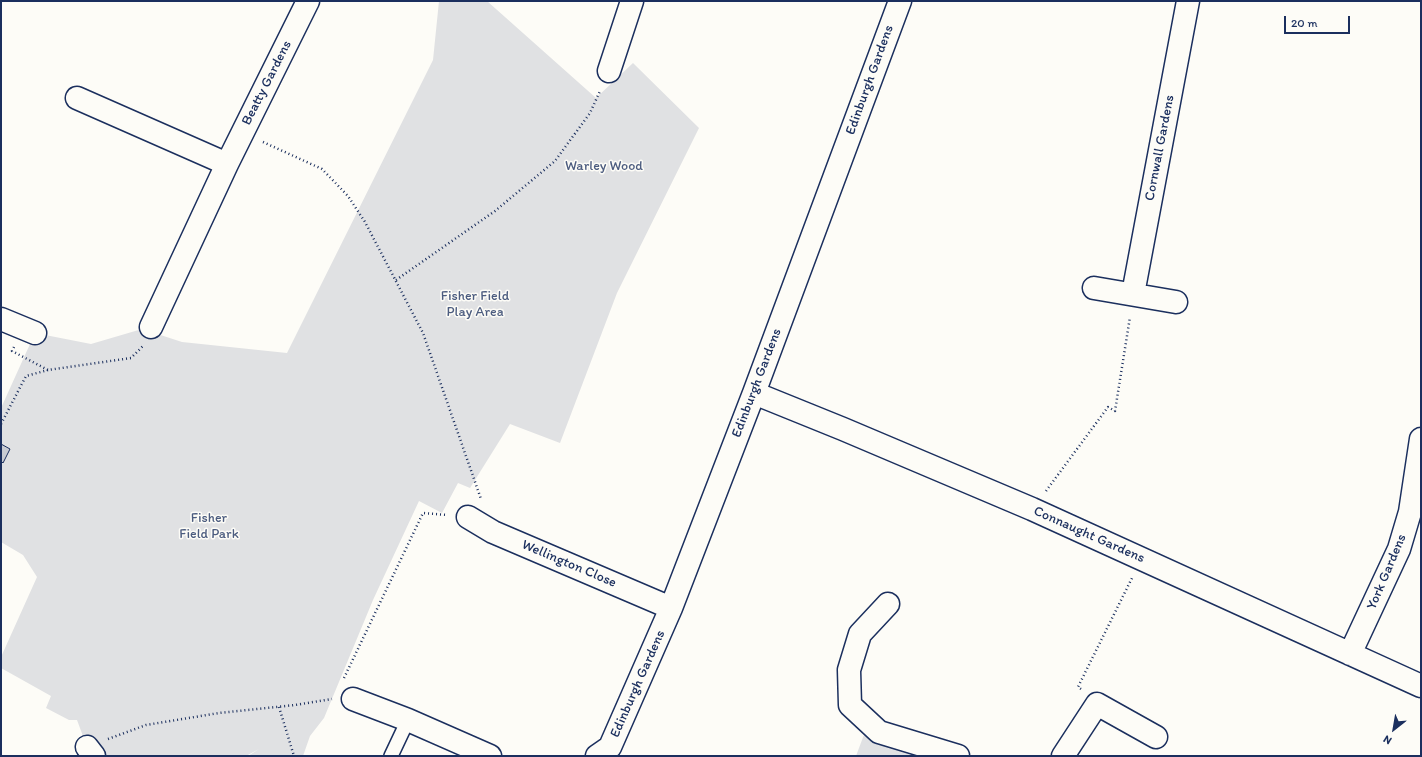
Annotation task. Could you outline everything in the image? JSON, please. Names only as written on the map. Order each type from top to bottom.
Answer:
[{"type":"street","name":"Beatty Gardens","points":[[151,328],[226,164],[308,1]]},
{"type":"street","points":[[609,71],[632,1]]},
{"type":"street","name":"Edinburgh Gardens","points":[[597,756],[610,747],[671,608],[754,393],[900,1]]},
{"type":"street","name":"Cornwall Gardens","points":[[1133,294],[1188,1]]},
{"type":"street","points":[[77,98],[226,164]]},
{"type":"street","points":[[1094,288],[1176,302]]},
{"type":"street","points":[[1,318],[29,330]]},
{"type":"street","name":"Connaught Gardens","points":[[754,393],[1032,509],[1421,686]]},
{"type":"street","name":"York Gardens","points":[[1350,654],[1399,550],[1410,512],[1421,439]]},
{"type":"street","name":"Wellington Close","points":[[468,517],[493,532],[671,608]]},
{"type":"street","points":[[888,604],[860,634],[849,670],[850,705],[880,732],[958,756]]},
{"type":"street","points":[[347,692],[490,756]]},
{"type":"street","points":[[1063,756],[1097,704],[1156,737]]},
{"type":"lane","points":[[391,756],[408,720]]},
{"type":"path","points":[[396,280],[495,211],[555,161],[590,113],[609,71]]},
{"type":"path","points":[[242,133],[322,168],[348,196],[365,222],[423,333],[493,532]]},
{"type":"path","points":[[1032,509],[1108,407],[1115,410],[1133,294]]},
{"type":"path","points":[[1,424],[26,376],[48,370],[130,358],[151,338],[151,328]]},
{"type":"path","points":[[29,330],[12,351],[48,370]]},
{"type":"path","points":[[90,751],[146,725],[218,713],[279,707],[334,699],[347,692],[423,513],[468,517]]},
{"type":"path","points":[[1097,704],[1098,698],[1078,687],[1142,558]]},
{"type":"path","points":[[279,707],[294,756]]},
{"type":"green space","name":"Fisher Field Park","points":[[439,1],[487,1],[596,98],[633,63],[699,128],[617,293],[560,443],[510,424],[470,488],[458,483],[442,513],[419,501],[373,600],[324,718],[310,736],[303,756],[248,756],[259,749],[246,756],[95,756],[87,747],[77,720],[69,720],[46,708],[51,696],[1,668],[1,657],[37,577],[23,555],[1,542],[1,408],[35,333],[91,344],[142,329],[182,342],[287,353],[433,60]]},
{"type":"green space","points":[[865,732],[927,756],[856,756]]},
{"type":"building","points":[[1,444],[10,449],[3,463],[1,461]]},
{"type":"park label","name":"Warley Wood","points":[[604,166]]},
{"type":"park label","name":"Fisher Field Play Area","points":[[475,304]]}]
